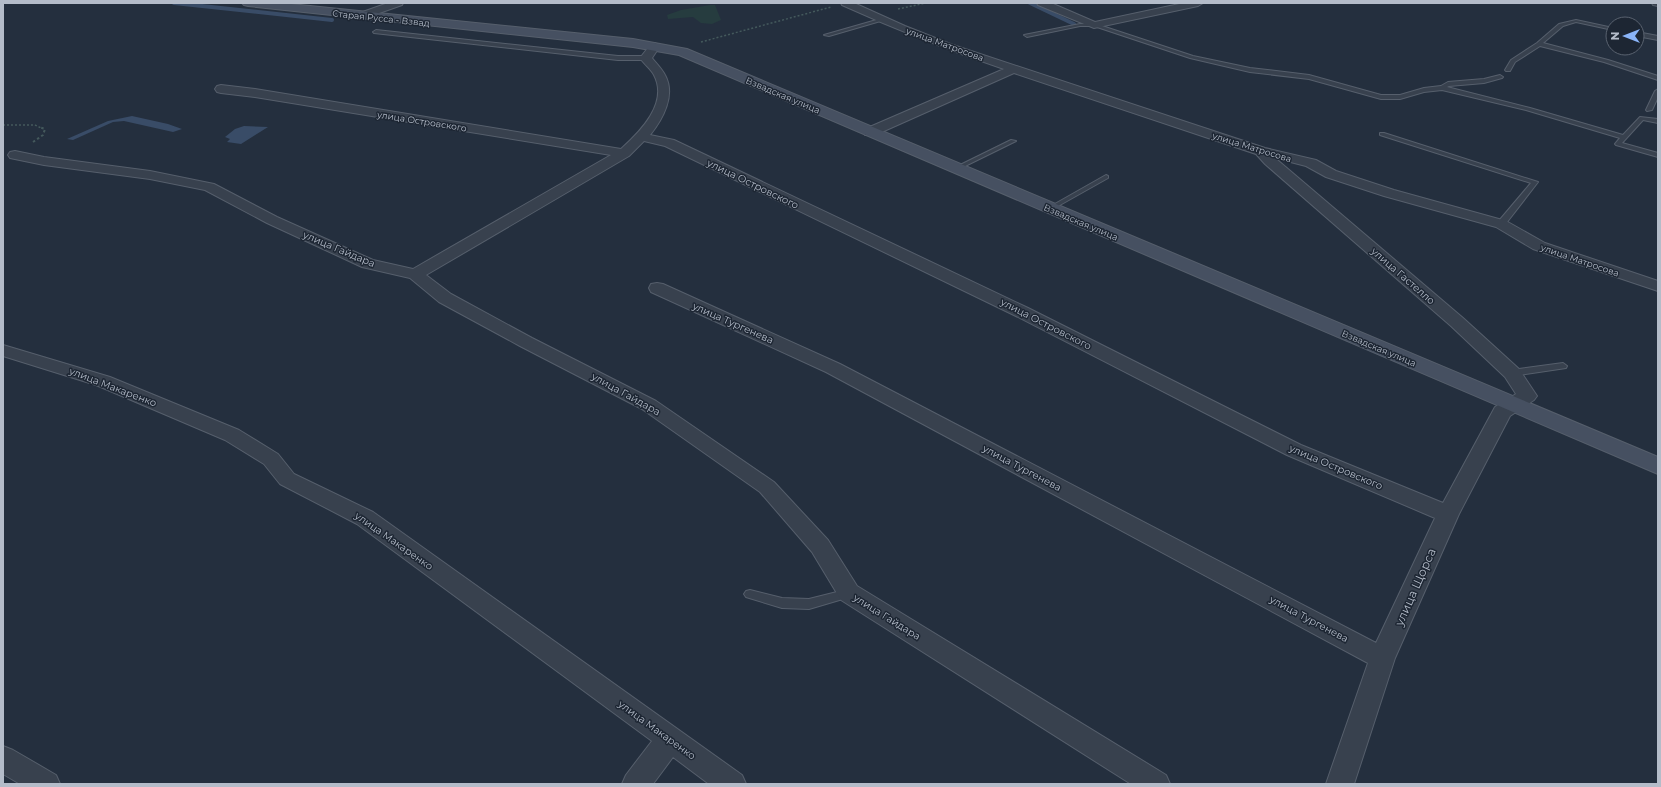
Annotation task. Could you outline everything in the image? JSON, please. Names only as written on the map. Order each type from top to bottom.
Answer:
[{"type":"street","name":"Старая Русса - Взвад","points":[[248,3],[491,29]]},
{"type":"street","points":[[361,16],[398,3]]},
{"type":"street","name":"улица Матросова","points":[[846,3],[882,20],[949,47],[1261,151],[1310,163],[1331,174],[1389,193],[1501,224],[1539,246],[1658,286]]},
{"type":"street","points":[[1042,3],[1094,25],[1198,3]]},
{"type":"street","name":"Взвадская улица","points":[[491,29],[650,52],[682,52],[1049,209],[1658,466]]},
{"type":"street","points":[[415,274],[624,153],[642,137],[661,109],[663,92],[661,77],[650,52]]},
{"type":"street","points":[[870,132],[1013,69]]},
{"type":"street","name":"улица Островского","points":[[221,89],[255,93],[624,153]]},
{"type":"street","name":"улица Островского","points":[[642,137],[669,143],[1022,312],[1294,450],[1448,514]]},
{"type":"street","name":"улица Гастелло","points":[[1261,151],[1270,161],[1457,322],[1512,373],[1527,396],[1515,405]]},
{"type":"street","name":"улица Гайдара","points":[[15,155],[44,161],[150,175],[209,187],[272,220],[368,264],[415,274],[444,298],[649,405],[767,487],[820,546],[849,593],[1156,784]]},
{"type":"street","name":"улица Тургенева","points":[[656,288],[833,368],[1382,658]]},
{"type":"street","name":"улица Макаренко","points":[[3,350],[103,381],[232,435],[271,458],[288,479],[364,518],[732,784]]},
{"type":"street","name":"улица Щорса","points":[[1340,784],[1382,658],[1448,514],[1502,412],[1515,405]]},
{"type":"street","points":[[636,784],[670,739]]},
{"type":"street","points":[[3,759],[46,784]]},
{"type":"lane","points":[[827,35],[882,20]]},
{"type":"lane","points":[[1508,70],[1513,61],[1539,44],[1561,25],[1576,21],[1605,27]]},
{"type":"lane","points":[[1027,35],[1080,25],[1094,25],[1192,57],[1250,70],[1309,77],[1381,97],[1400,97],[1424,90],[1442,88],[1528,109],[1624,137]]},
{"type":"lane","points":[[376,32],[618,58],[650,52]]},
{"type":"lane","points":[[1645,36],[1658,38]]},
{"type":"lane","points":[[1539,44],[1606,61],[1658,78]]},
{"type":"lane","points":[[1442,88],[1448,84],[1484,81],[1500,77]]},
{"type":"lane","points":[[1649,110],[1658,91]]},
{"type":"lane","points":[[1658,121],[1642,118],[1618,144],[1658,155]]},
{"type":"lane","points":[[1382,134],[1535,182],[1501,224]]},
{"type":"lane","points":[[955,169],[1013,142]]},
{"type":"lane","points":[[1049,209],[1106,177]]},
{"type":"lane","points":[[1512,373],[1563,366]]},
{"type":"lane","points":[[750,594],[782,603],[809,604],[849,593]]},
{"type":"path","points":[[682,52],[691,49],[691,45],[832,6]]},
{"type":"path","points":[[3,125],[35,125],[45,129],[43,135],[15,155]]},
{"type":"green space","points":[[715,5],[721,20],[712,24],[701,23],[693,17],[668,19],[667,15],[681,10]]},
{"type":"water","points":[[132,116],[168,124],[182,129],[173,132],[124,121],[113,122],[73,140],[67,139],[108,121]]},
{"type":"water","points":[[244,126],[268,127],[241,144],[227,142],[230,139],[225,137],[235,129]]},
{"type":"waterway","points":[[174,3],[332,20]]},
{"type":"waterway","points":[[1030,3],[1074,24]]}]
